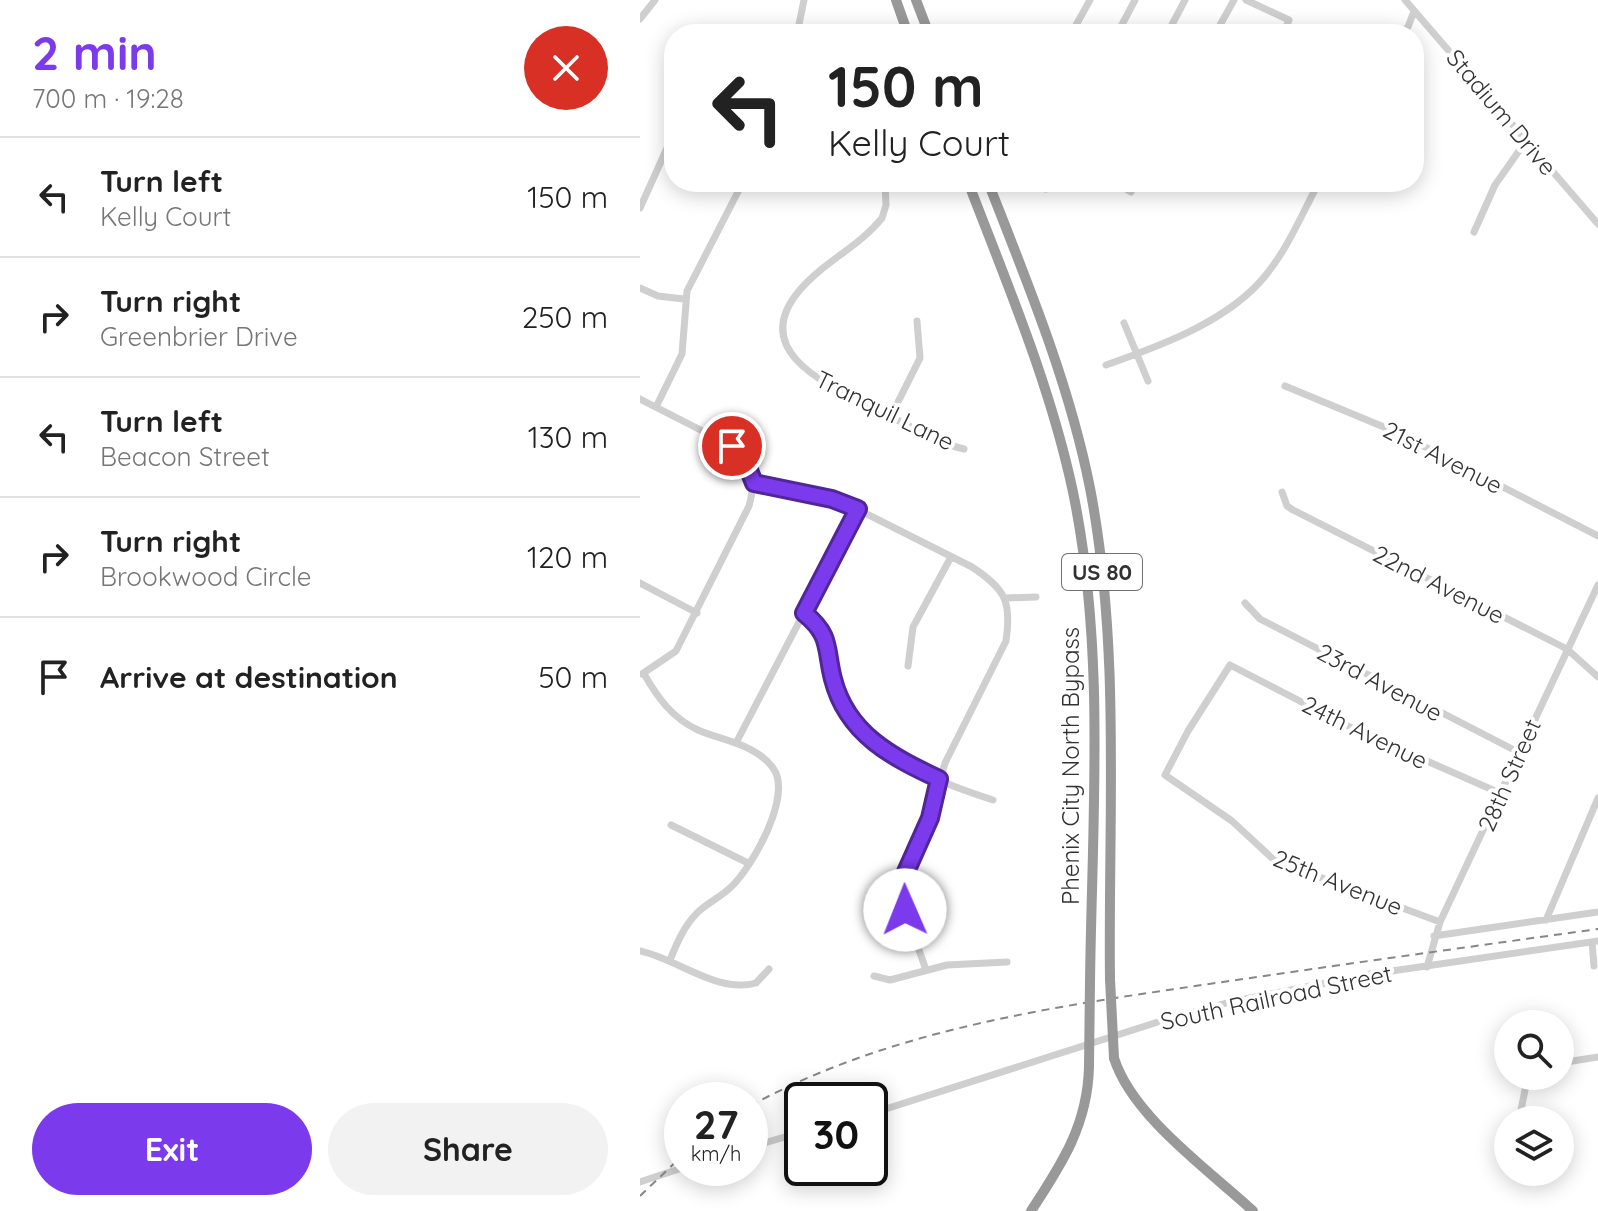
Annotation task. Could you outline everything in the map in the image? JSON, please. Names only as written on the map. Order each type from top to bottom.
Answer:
[{"type":"highway","points":[[896,0],[904,24]]},
{"type":"highway","points":[[916,0],[925,24]]},
{"type":"highway","name":"Phenix City North Bypass","points":[[972,192],[1048,396],[1073,493],[1081,544],[1091,658],[1089,1082],[1079,1132],[1031,1211]]},
{"type":"highway","name":"Phenix City North Bypass","points":[[992,192],[1063,384],[1095,521],[1109,662],[1110,1030],[1114,1058],[1124,1085],[1147,1112],[1253,1211]]},
{"type":"street","points":[[640,19],[655,0]]},
{"type":"street","points":[[799,24],[804,0]]},
{"type":"street","points":[[1077,24],[1090,0]]},
{"type":"street","points":[[1122,24],[1135,0]]},
{"type":"street","points":[[1172,24],[1185,0]]},
{"type":"street","points":[[1221,24],[1234,0]]},
{"type":"street","points":[[1246,0],[1289,20],[1287,24]]},
{"type":"street","name":"Stadium Drive","points":[[1405,0],[1598,224]]},
{"type":"street","points":[[1408,24],[1414,17],[1414,10]]},
{"type":"street","points":[[1474,232],[1495,185],[1526,141]]},
{"type":"street","points":[[640,208],[664,155]]},
{"type":"street","points":[[656,407],[682,354],[684,299],[738,192]]},
{"type":"street","name":"Tranquil Lane","points":[[885,192],[882,218],[800,289],[784,319],[786,340],[803,370],[941,443],[964,449]]},
{"type":"street","points":[[1106,365],[1138,354],[1227,310],[1244,297],[1273,265],[1313,192]]},
{"type":"street","points":[[640,288],[658,296],[684,299]]},
{"type":"street","points":[[891,416],[920,358],[917,321]]},
{"type":"street","points":[[1124,323],[1148,381]]},
{"type":"street","name":"21st Avenue","points":[[1285,386],[1396,432],[1598,536]]},
{"type":"street","points":[[640,399],[743,455],[754,483],[749,506],[676,651],[642,674],[672,713],[698,730],[757,753],[773,767],[781,789],[778,804],[748,863],[732,887],[697,913],[670,960]]},
{"type":"street","points":[[754,483],[832,499],[858,509],[988,578],[1006,598],[1009,619],[1006,641],[939,779],[930,818],[901,883],[905,910],[926,970]]},
{"type":"street","name":"22nd Avenue","points":[[1282,492],[1287,506],[1293,510],[1567,649],[1598,677]]},
{"type":"street","points":[[736,743],[858,509]]},
{"type":"street","points":[[908,666],[913,627],[951,557]]},
{"type":"street","points":[[640,583],[697,613]]},
{"type":"street","name":"28th Street","points":[[1427,967],[1440,922],[1598,585]]},
{"type":"street","points":[[1006,598],[1036,597]]},
{"type":"street","name":"23rd Avenue","points":[[1245,603],[1260,619],[1520,753]]},
{"type":"street","points":[[804,613],[826,635],[834,683],[853,721],[884,751],[939,779],[993,800]]},
{"type":"street","name":"25th Avenue","points":[[1230,665],[1188,731],[1165,775],[1232,821],[1274,860],[1440,922]]},
{"type":"street","name":"24th Avenue","points":[[1230,665],[1354,729],[1502,794]]},
{"type":"street","points":[[1546,920],[1598,798]]},
{"type":"street","points":[[671,825],[748,863]]},
{"type":"street","points":[[1434,936],[1598,912]]},
{"type":"street","points":[[1594,966],[1595,942]]},
{"type":"street","name":"South Railroad Street","points":[[888,1108],[1196,1011],[1301,987],[1595,942]]},
{"type":"street","points":[[640,951],[685,966],[728,987],[756,983],[769,969]]},
{"type":"street","points":[[874,976],[904,978],[926,970],[968,962],[1007,962]]},
{"type":"street","points":[[1574,1061],[1598,1057]]},
{"type":"street","points":[[640,1182],[664,1174]]},
{"type":"railway","points":[[768,1097],[859,1058],[916,1040],[1032,1012],[1598,929]]},
{"type":"railway","points":[[640,1196],[664,1173]]},
{"type":"route","points":[[732,446],[743,455],[754,483],[832,499],[858,509],[804,613],[826,635],[834,683],[853,721],[867,738],[884,751],[939,779],[930,818],[901,883],[905,910]]}]
